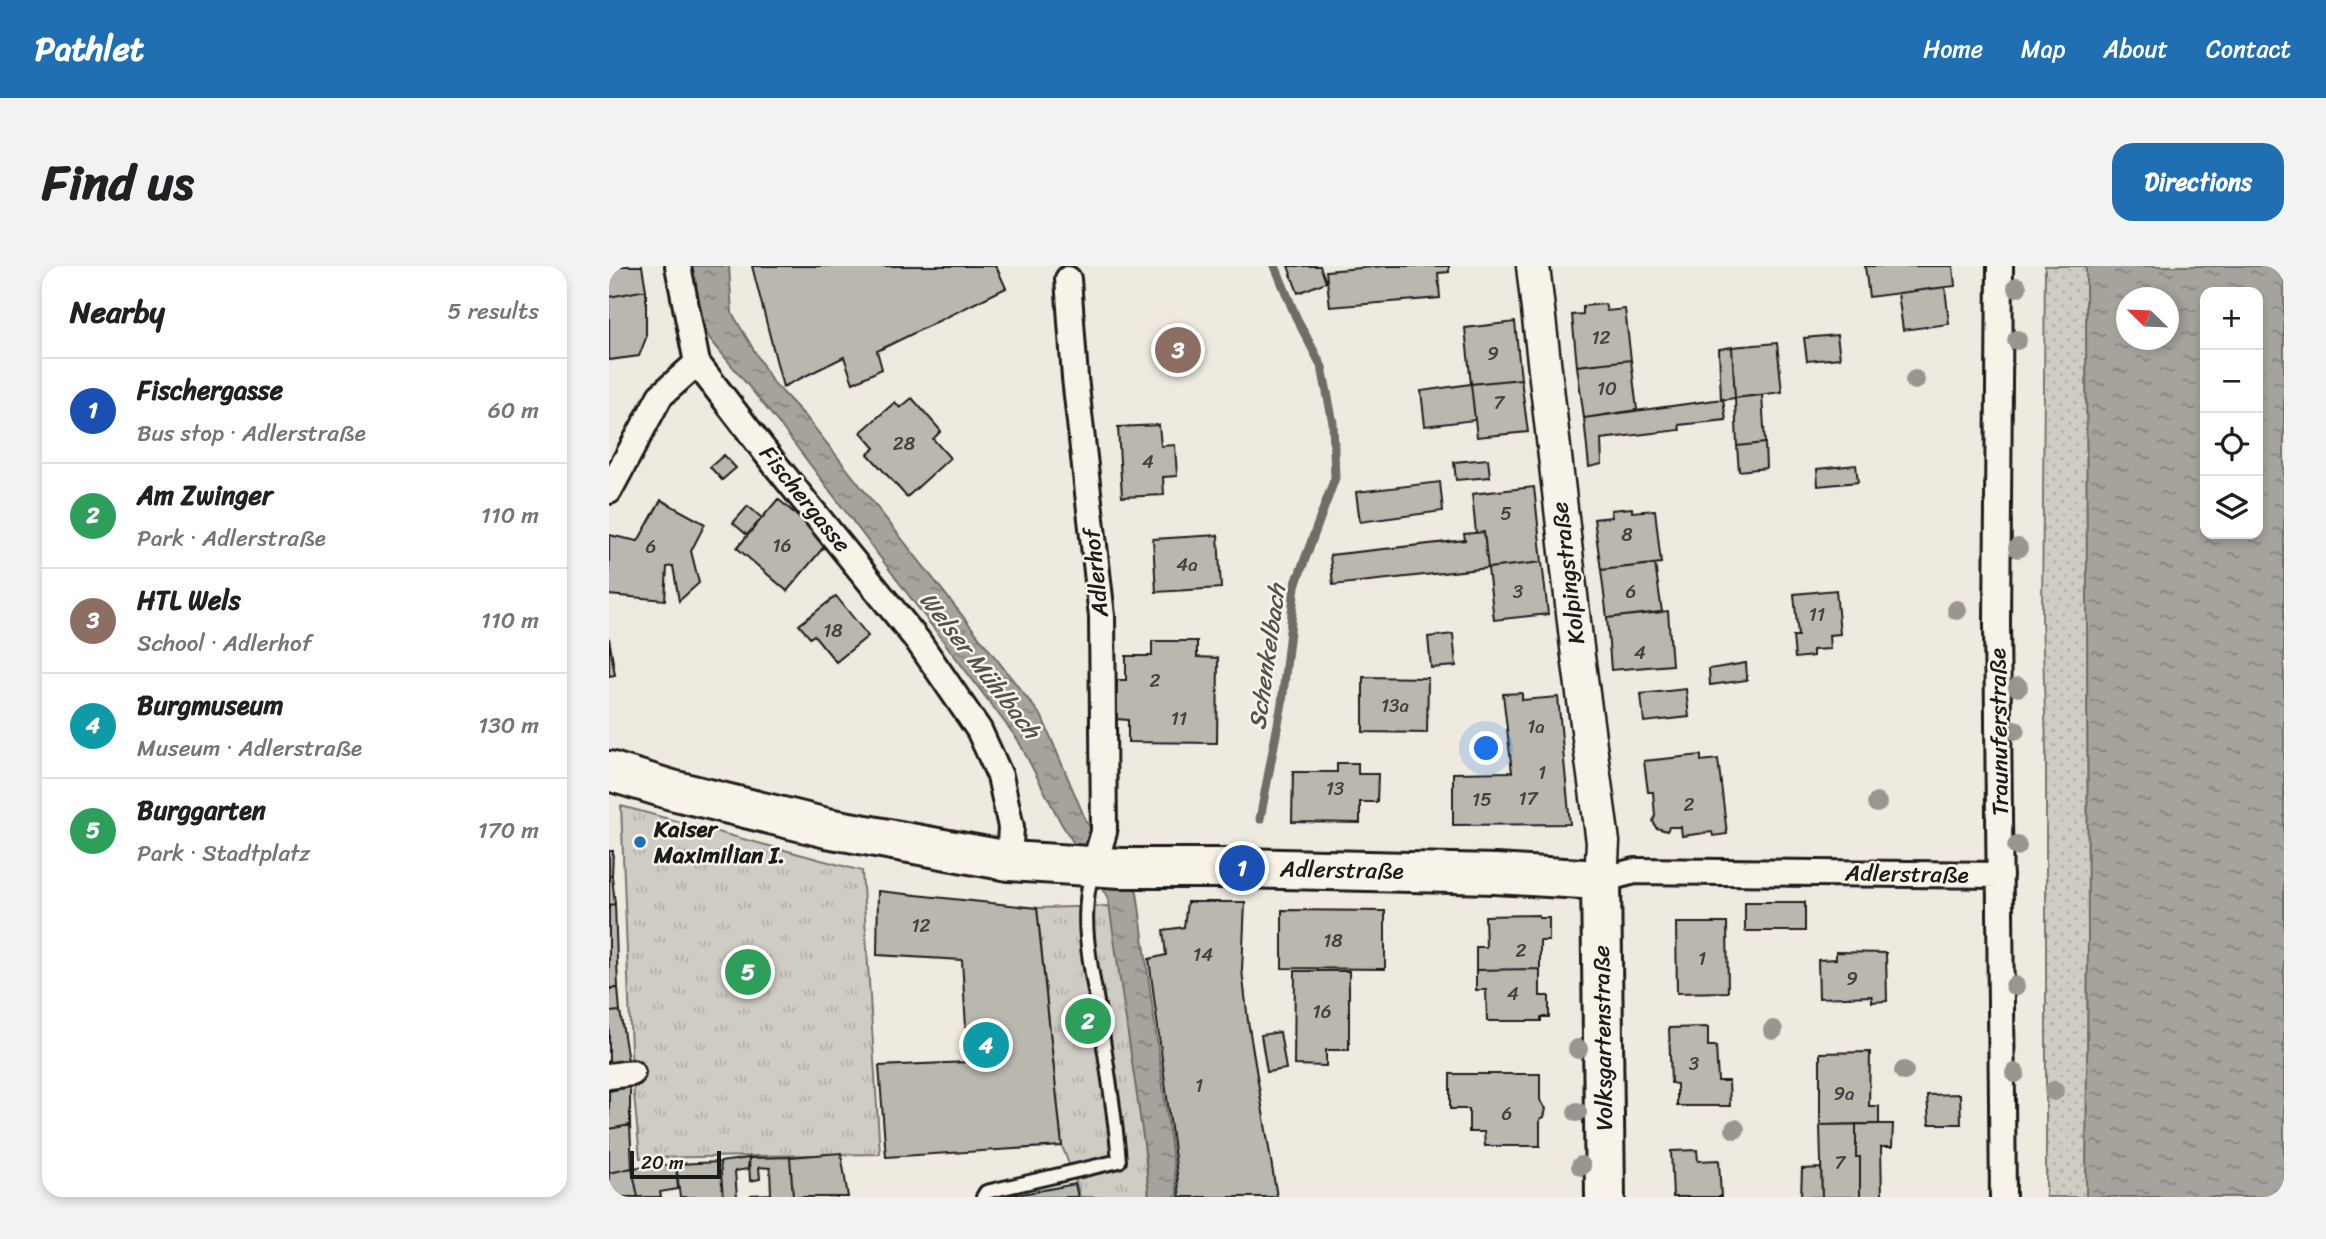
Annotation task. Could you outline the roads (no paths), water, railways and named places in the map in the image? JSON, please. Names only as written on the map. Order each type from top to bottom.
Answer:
[{"type":"main road","name":"Adlerstraße","points":[[609,771],[672,790],[827,828],[1009,861],[1495,874],[1601,880]]},
{"type":"main road","name":"Volksgartenstraße","points":[[1601,880],[1605,1197]]},
{"type":"street","name":"Fischergasse","points":[[678,266],[697,363],[773,462],[918,640],[979,730],[1000,776],[1011,827],[1009,861]]},
{"type":"street","name":"Kolpingstraße","points":[[1534,266],[1577,656],[1603,842],[1601,880]]},
{"type":"street","name":"Traunuferstraße","points":[[2000,266],[1997,623],[2003,1197]]},
{"type":"street","name":"Adlerhof","points":[[1068,279],[1075,378],[1102,616],[1099,864]]},
{"type":"street","points":[[609,491],[660,396],[697,363]]},
{"type":"street","name":"Adlerstraße","points":[[1601,880],[1635,871],[2000,875]]},
{"type":"lane","points":[[983,1197],[986,1192],[1119,1161],[1111,1090],[1086,931],[1099,864]]},
{"type":"water","name":"Welser Mühlbach","points":[[692,266],[729,266],[732,313],[772,381],[806,417],[1042,717],[1086,821],[1137,892],[1178,1197],[1149,1197],[1146,1158],[1108,897],[1061,823],[1018,740],[781,426],[710,339],[697,318]]},
{"type":"water","points":[[2086,266],[2284,266],[2284,1197],[2086,1197]]},
{"type":"waterway","name":"Schenkelbach","points":[[1260,819],[1282,703],[1295,586],[1335,478],[1333,423],[1322,367],[1296,317],[1275,266]]},
{"type":"place","name":"HTL Wels","points":[[1178,350]]},
{"type":"place","name":"Kaiser Maximilian I.","points":[[640,842]]},
{"type":"place","name":"Fischergasse","points":[[1242,868]]},
{"type":"place","name":"Burggarten","points":[[748,972]]},
{"type":"place","name":"Am Zwinger","points":[[1088,1021]]},
{"type":"place","name":"Burgmuseum","points":[[986,1045]]}]
